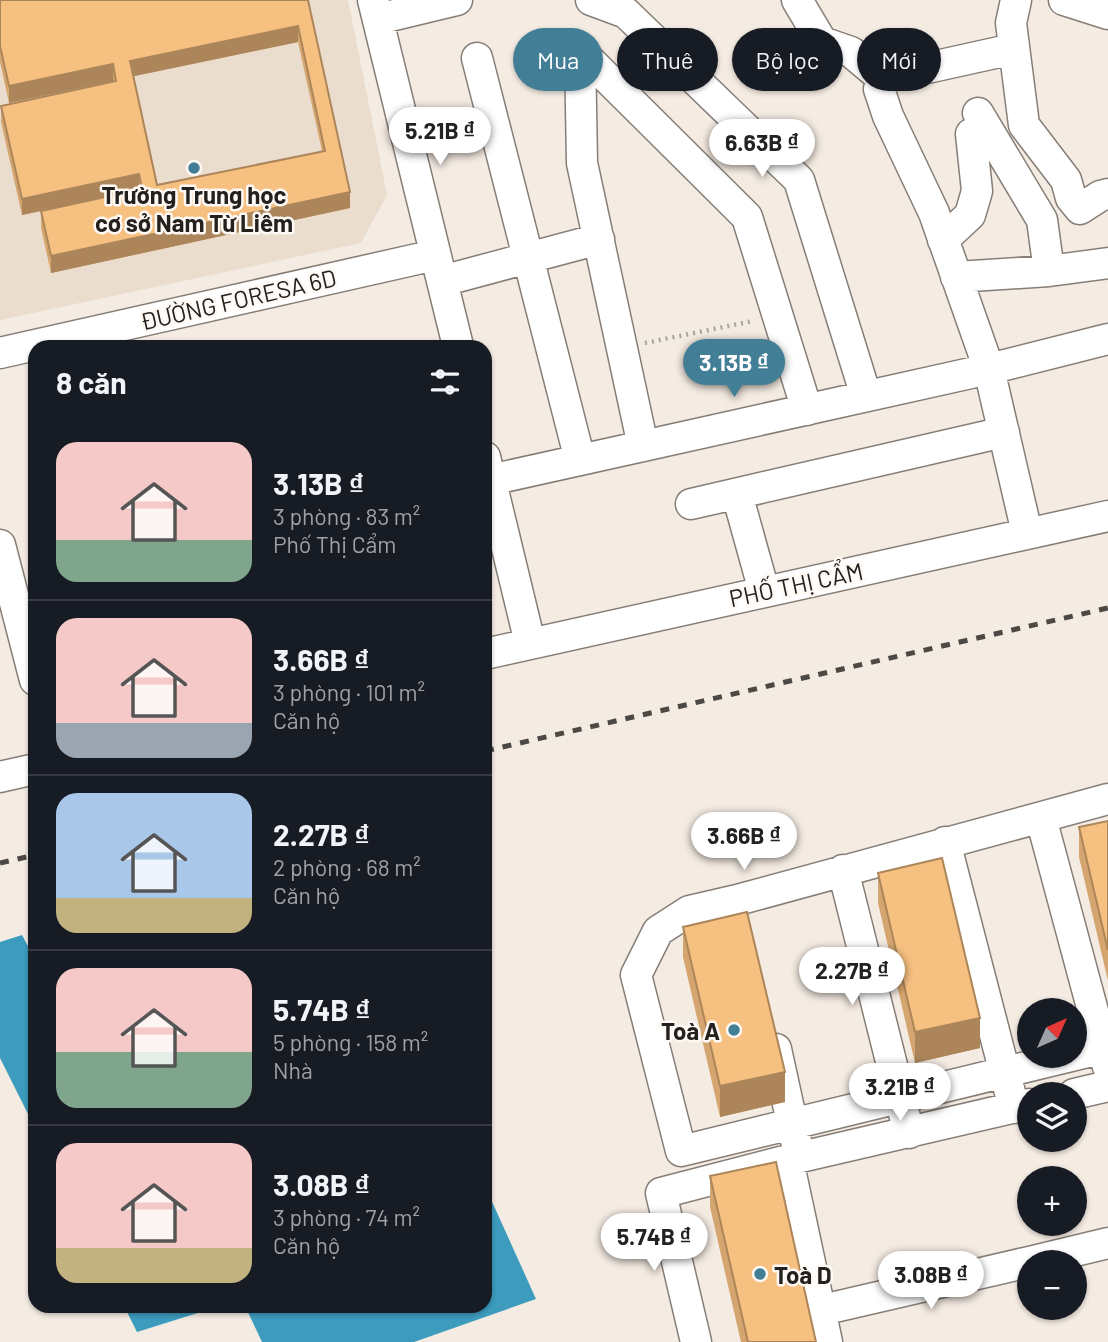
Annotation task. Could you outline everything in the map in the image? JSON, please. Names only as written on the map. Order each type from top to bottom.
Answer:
[{"type":"street","points":[[457,0],[376,9],[457,340]]},
{"type":"street","points":[[591,0],[626,13],[799,180],[866,396]]},
{"type":"street","points":[[797,0],[821,42],[851,52],[857,57]]},
{"type":"street","points":[[1016,0],[1012,23],[1013,49],[1024,125],[1066,180],[1071,198],[1080,209],[1108,194]]},
{"type":"street","points":[[1064,0],[1108,14]]},
{"type":"street","points":[[941,65],[1013,49]]},
{"type":"street","points":[[643,446],[582,163],[580,51],[747,217],[807,410]]},
{"type":"street","points":[[477,58],[580,460]]},
{"type":"street","points":[[880,91],[888,116],[938,227],[989,369],[1027,533]]},
{"type":"street","points":[[938,227],[970,215],[977,191],[975,124],[1042,220],[1049,271]]},
{"type":"street","name":"ĐƯỜNG FORESA 6D","points":[[67,340],[439,268],[528,259],[598,239]]},
{"type":"street","points":[[956,277],[1049,271],[1108,263]]},
{"type":"street","points":[[492,468],[580,460],[989,369],[1108,339]]},
{"type":"street","name":"ĐƯỜNG FORESA 6D","points":[[0,353],[28,348]]},
{"type":"street","points":[[691,504],[1004,432]]},
{"type":"street","points":[[492,488],[530,643]]},
{"type":"street","points":[[737,494],[764,591]]},
{"type":"street","name":"PHỐ THỊ CẨM","points":[[492,652],[1108,516]]},
{"type":"street","points":[[0,545],[28,653]]},
{"type":"street","points":[[0,777],[28,771]]},
{"type":"street","points":[[1041,818],[1107,1054],[1006,1072],[681,1151],[636,975],[658,931],[689,911],[744,912],[842,870],[1108,799]]},
{"type":"street","points":[[945,842],[1006,1072],[1017,1095]]},
{"type":"street","points":[[842,870],[909,1133]]},
{"type":"street","points":[[768,1018],[793,1123],[794,1159],[827,1342]]},
{"type":"street","points":[[1087,1091],[1108,1086]]},
{"type":"street","points":[[696,1342],[661,1193],[1017,1107]]},
{"type":"street","points":[[1079,1250],[1108,1243]]},
{"type":"street","points":[[822,1310],[1017,1265]]},
{"type":"path","points":[[622,348],[778,316]]},
{"type":"shaded area","name":"Trường Trung học cơ sở Nam Từ Liêm","points":[[49,0],[348,0],[387,195],[361,243],[0,320],[0,10]]},
{"type":"water","points":[[22,935],[28,946],[28,1114],[0,1058],[0,942]]},
{"type":"water","points":[[492,1202],[536,1299],[414,1342],[262,1342],[248,1313],[492,1313]]},
{"type":"water","points":[[128,1313],[198,1313],[137,1332]]},
{"type":"building","points":[[0,0],[308,0],[350,192],[51,256],[41,211],[142,189],[139,174],[22,199],[1,106],[116,81],[113,64],[9,86],[0,46]],"holes":[[[298,26],[325,151],[157,185],[130,61]]]},
{"type":"building","points":[[1108,821],[1108,950],[1079,827]]},
{"type":"building","points":[[942,858],[980,1018],[915,1032],[878,873]]},
{"type":"building","name":"Toà A","points":[[747,912],[785,1072],[720,1086],[683,927]]},
{"type":"building","name":"Toà D","points":[[776,1162],[816,1342],[748,1342],[710,1176]]},
{"type":"railway","points":[[492,749],[1108,608]]},
{"type":"railway","points":[[0,863],[28,857]]},
{"type":"place","name":"Trường Trung học cơ sở Nam Từ Liêm","points":[[194,168]]},
{"type":"place","name":"Toà A","points":[[734,1030]]},
{"type":"place","name":"Toà D","points":[[760,1274]]}]
